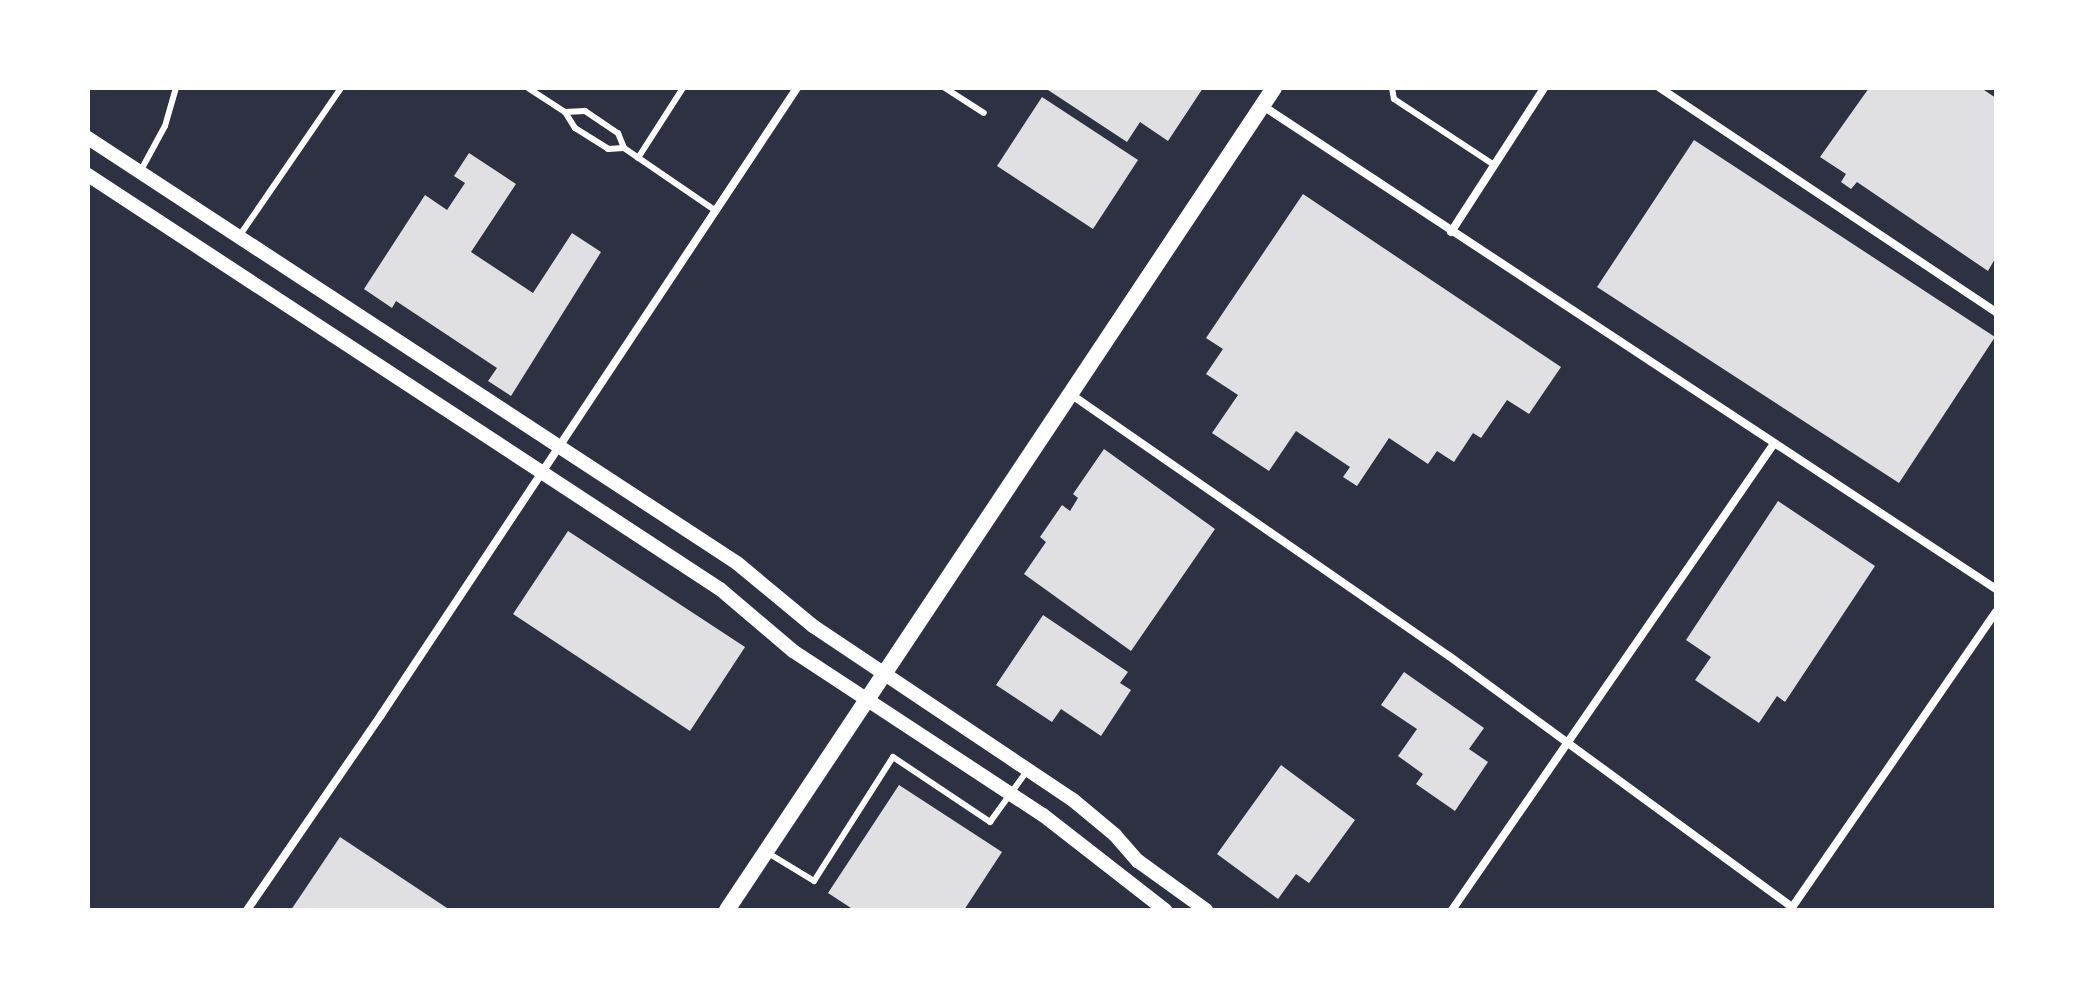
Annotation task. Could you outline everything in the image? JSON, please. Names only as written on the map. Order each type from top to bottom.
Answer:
[{"type":"main road","points":[[727,910],[1274,88]]},
{"type":"street","points":[[247,910],[543,472],[797,88]]},
{"type":"street","points":[[1660,88],[1996,312]]},
{"type":"street","points":[[1451,232],[1541,89]]},
{"type":"street","points":[[1262,105],[1773,445],[1996,589]]},
{"type":"street","points":[[88,138],[737,563],[813,626],[1073,800],[1115,835],[1138,861],[1206,910]]},
{"type":"street","points":[[88,175],[720,589],[793,651],[1011,794],[1165,910]]},
{"type":"street","points":[[1069,393],[1569,742],[1791,908],[1996,612]]},
{"type":"street","points":[[1452,910],[1773,445]]},
{"type":"lane","points":[[140,172],[165,126],[176,88]]},
{"type":"lane","points":[[240,235],[341,88]]},
{"type":"lane","points":[[528,88],[565,112],[575,128],[608,149],[624,148]]},
{"type":"lane","points":[[638,158],[683,88]]},
{"type":"lane","points":[[945,88],[984,113]]},
{"type":"lane","points":[[1392,88],[1394,99],[1494,165]]},
{"type":"lane","points":[[565,112],[585,111],[618,133],[624,148],[716,211]]},
{"type":"lane","points":[[766,851],[814,881],[893,757],[990,822],[1027,771]]},
{"type":"building","points":[[1045,88],[1203,88],[1168,141],[1140,122],[1127,142]]},
{"type":"building","points":[[1869,88],[1981,88],[1996,98],[1996,257],[1988,271],[1857,182],[1851,189],[1841,182],[1846,174],[1820,157]]},
{"type":"building","points":[[1042,97],[1138,160],[1093,229],[997,166]]},
{"type":"building","points":[[1694,140],[1995,337],[1899,483],[1597,287]]},
{"type":"building","points":[[469,153],[516,184],[471,252],[533,293],[572,233],[601,252],[511,396],[488,381],[497,368],[396,301],[392,308],[364,289],[425,195],[447,210],[465,183],[454,176]]},
{"type":"building","points":[[1303,194],[1561,367],[1529,414],[1507,400],[1481,438],[1473,433],[1454,462],[1437,451],[1428,464],[1389,438],[1357,486],[1343,477],[1350,467],[1296,431],[1269,471],[1212,433],[1238,395],[1206,374],[1223,349],[1206,338]]},
{"type":"building","points":[[1104,449],[1215,529],[1131,651],[1024,574],[1046,542],[1040,537],[1062,505],[1070,511],[1078,498],[1073,494]]},
{"type":"building","points":[[1778,501],[1875,566],[1785,702],[1777,696],[1759,723],[1695,680],[1711,657],[1686,640]]},
{"type":"building","points":[[568,531],[745,647],[690,731],[513,614]]},
{"type":"building","points":[[1043,615],[1128,672],[1120,683],[1131,690],[1101,736],[1061,709],[1052,722],[996,685]]},
{"type":"building","points":[[1404,672],[1484,728],[1469,749],[1488,762],[1455,811],[1416,784],[1423,774],[1398,756],[1417,729],[1381,705]]},
{"type":"building","points":[[1281,765],[1355,820],[1309,883],[1296,874],[1278,899],[1217,854]]},
{"type":"building","points":[[899,785],[1002,852],[964,910],[854,910],[828,893]]},
{"type":"building","points":[[340,837],[450,910],[291,910]]}]
